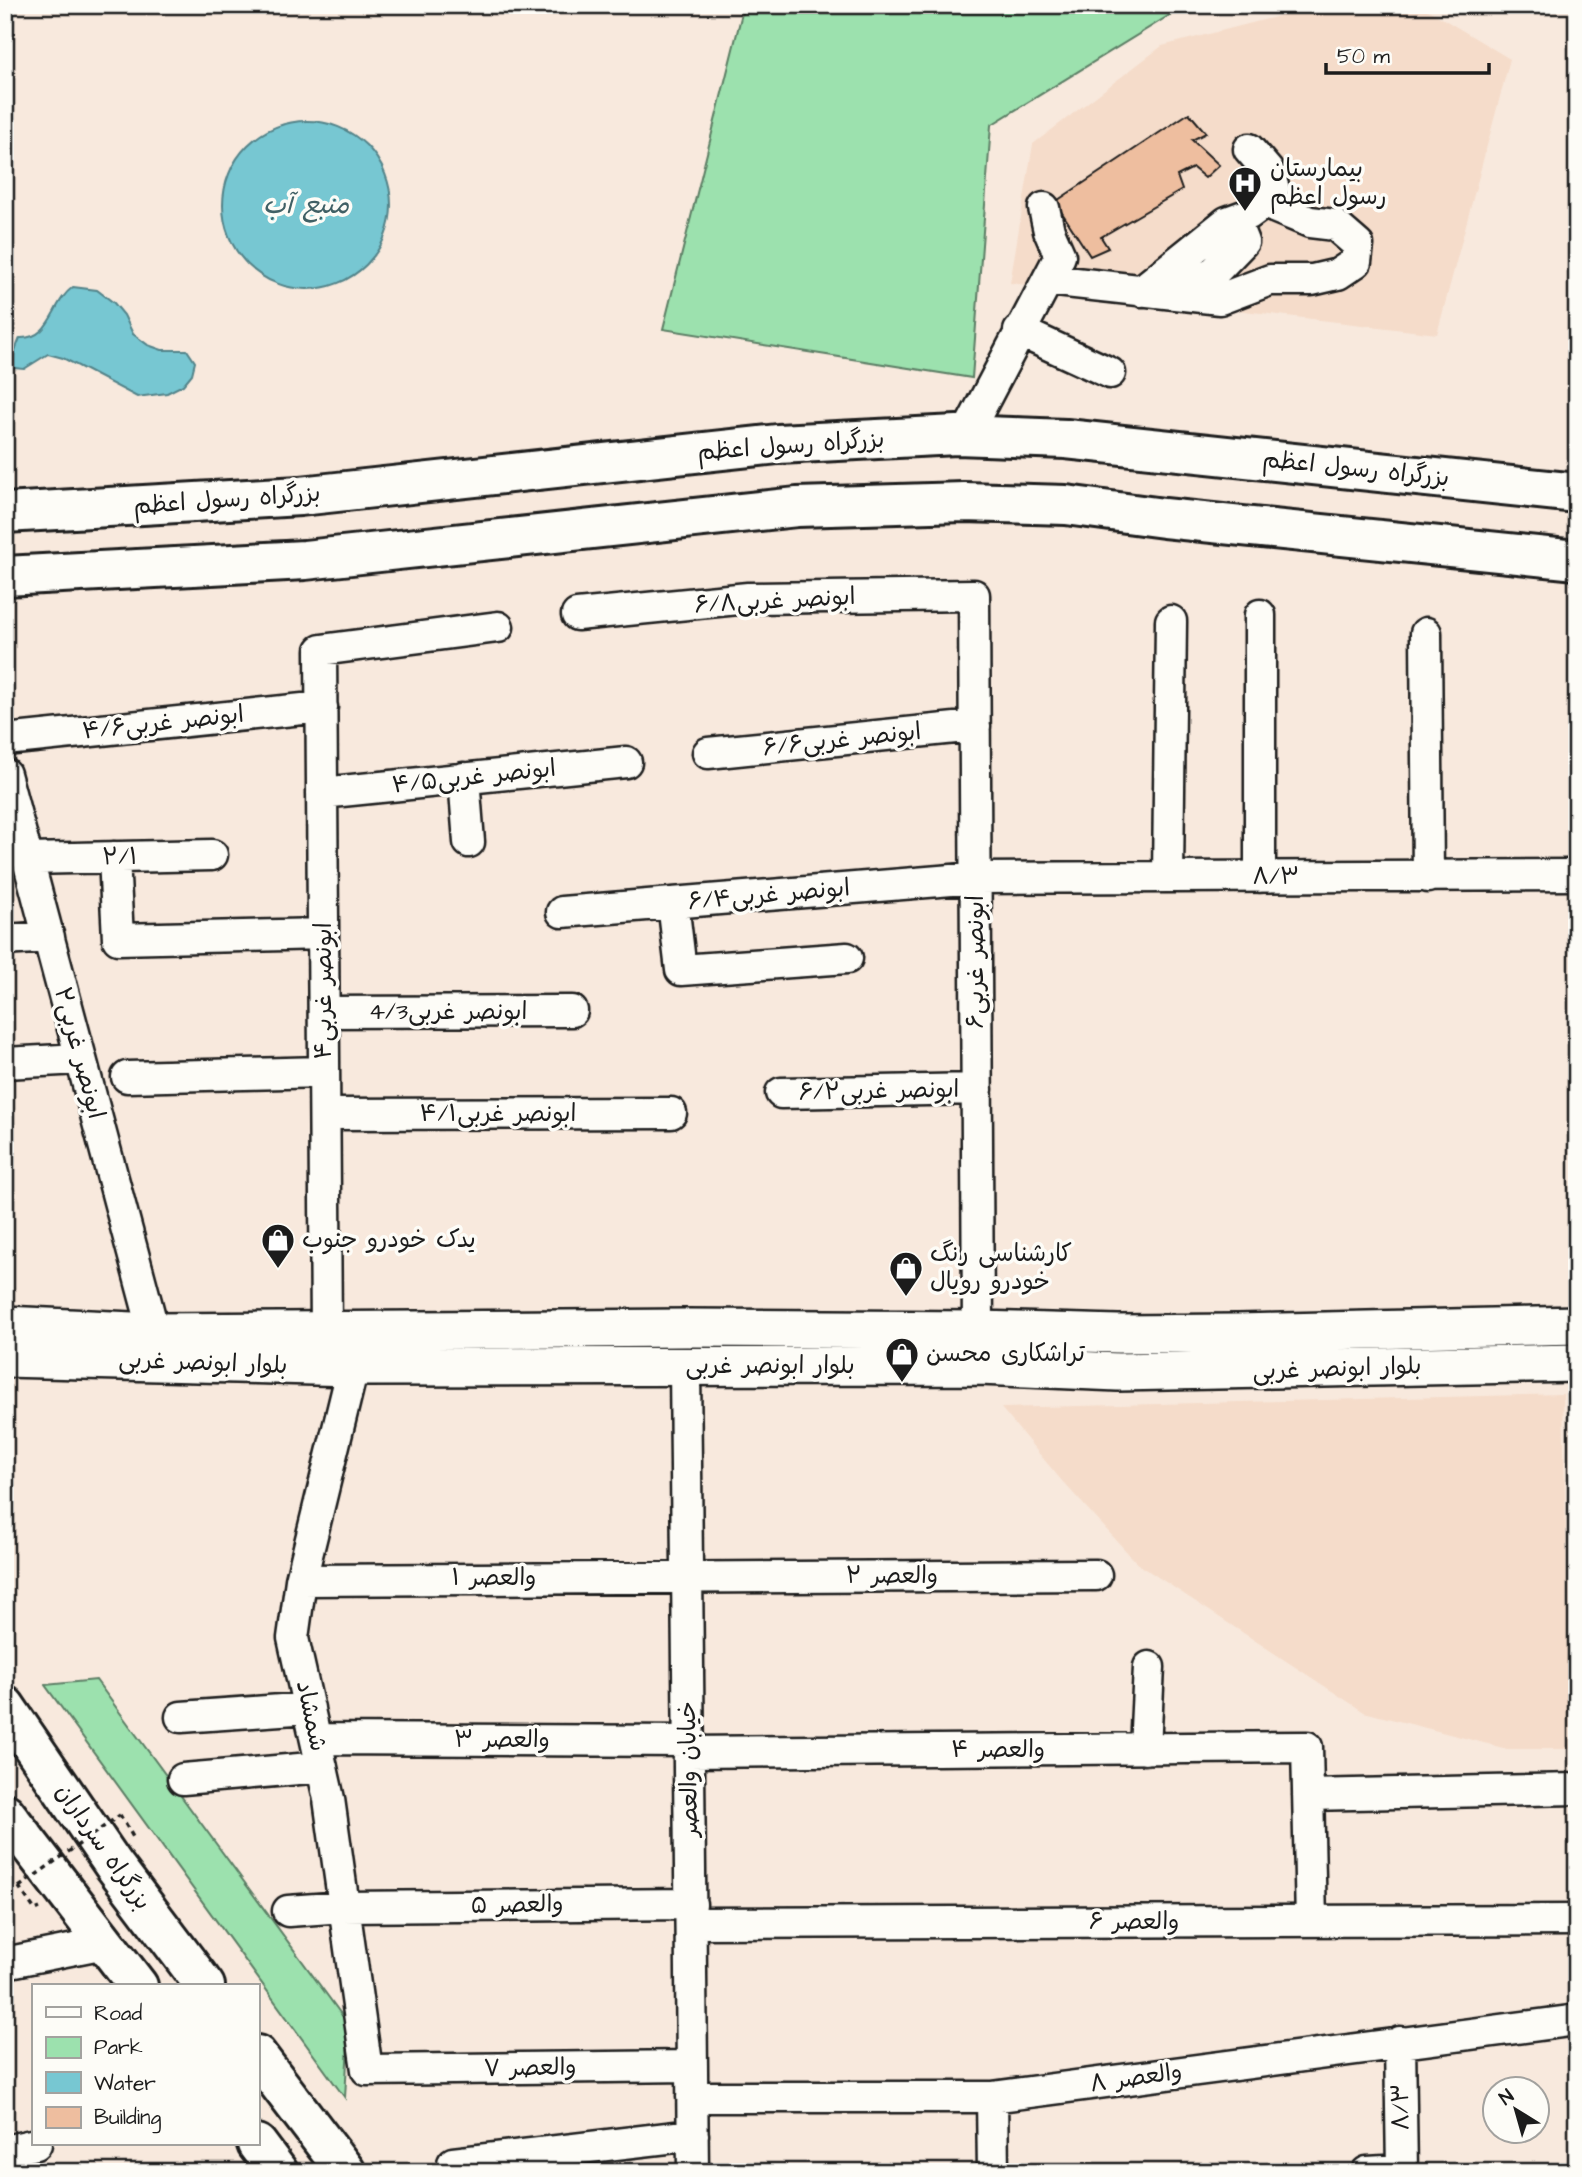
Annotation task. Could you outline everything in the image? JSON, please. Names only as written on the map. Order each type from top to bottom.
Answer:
[{"type":"highway","name":"بزرگراه رسول اعظم","points":[[5,513],[300,496],[778,444],[966,435],[1066,439],[1577,493]]},
{"type":"highway","points":[[5,576],[304,560],[797,507],[964,502],[1066,505],[1164,518],[1577,561]]},
{"type":"highway","name":"بزرگراه سرداران","points":[[6,1706],[113,1864],[203,1984]]},
{"type":"highway","points":[[5,1813],[137,1984]]},
{"type":"highway","points":[[259,2057],[346,2172]]},
{"type":"highway","points":[[258,2146],[278,2172]]},
{"type":"main road","name":"بلوار ابونصر غربی","points":[[12,1342],[154,1332],[686,1328],[1237,1334],[1577,1325]]},
{"type":"main road","points":[[1434,1327],[1436,1366]]},
{"type":"main road","name":"بلوار ابونصر غربی","points":[[12,1342],[353,1367],[979,1366],[1118,1372],[1577,1363]]},
{"type":"street","points":[[1141,291],[1227,222],[1249,214],[1264,203],[1274,188],[1268,171],[1249,149]]},
{"type":"street","points":[[1048,280],[1220,299],[1270,280],[1312,280],[1338,274],[1356,262],[1358,245],[1335,225],[1310,222],[1264,203]]},
{"type":"street","points":[[966,435],[1060,256],[1049,231],[1044,208]]},
{"type":"street","points":[[1179,294],[1215,271],[1242,242],[1239,232],[1227,222]]},
{"type":"street","points":[[1019,331],[1110,373]]},
{"type":"street","name":"۶/۸ابونصر غربی","points":[[577,615],[748,598],[974,595]]},
{"type":"street","name":"۶ابونصر غربی","points":[[974,595],[978,1330]]},
{"type":"street","points":[[1260,615],[1260,877]]},
{"type":"street","points":[[1168,877],[1171,621]]},
{"type":"street","name":"۴ابونصر غربی","points":[[326,1332],[321,650],[498,627]]},
{"type":"street","points":[[1426,632],[1428,877]]},
{"type":"street","name":"۴/۶ابونصر غربی","points":[[5,740],[322,707]]},
{"type":"street","name":"۶/۶ابونصر غربی","points":[[708,753],[975,726]]},
{"type":"street","name":"۴/۵ابونصر غربی","points":[[322,793],[626,762]]},
{"type":"street","name":"۲ابونصر غربی","points":[[5,774],[20,854],[49,937],[154,1332]]},
{"type":"street","points":[[464,778],[469,842]]},
{"type":"street","name":"۲/۱","points":[[20,854],[114,857],[212,855]]},
{"type":"street","points":[[114,857],[118,939],[323,934]]},
{"type":"street","name":"۸/۳","points":[[976,878],[1577,875]]},
{"type":"street","name":"۶/۴ابونصر غربی","points":[[562,912],[976,878]]},
{"type":"street","points":[[673,903],[681,970],[847,958]]},
{"type":"street","points":[[5,940],[49,937]]},
{"type":"street","name":"4/3ابونصر غربی","points":[[324,1012],[572,1012]]},
{"type":"street","points":[[5,1063],[80,1059]]},
{"type":"street","points":[[127,1077],[324,1072]]},
{"type":"street","name":"۶/۲ابونصر غربی","points":[[780,1093],[977,1089]]},
{"type":"street","name":"۴/۱ابونصر غربی","points":[[325,1114],[671,1114]]},
{"type":"street","name":"خیابان والعصر","points":[[685,1366],[693,2172]]},
{"type":"street","name":"شمشاد","points":[[353,1367],[301,1580],[293,1638],[329,1799],[367,2070]]},
{"type":"street","name":"والعصر ۲","points":[[687,1577],[1096,1574]]},
{"type":"street","name":"والعصر ۱","points":[[301,1580],[687,1577]]},
{"type":"street","points":[[1145,1749],[1149,1667]]},
{"type":"street","points":[[181,1717],[309,1708]]},
{"type":"street","name":"والعصر ۴","points":[[689,1746],[1145,1749],[1307,1747],[1308,1795]]},
{"type":"street","name":"والعصر ۳","points":[[183,1779],[319,1753],[689,1746]]},
{"type":"street","points":[[1311,1921],[1308,1795],[1577,1789]]},
{"type":"street","name":"والعصر ۵","points":[[288,1911],[344,1907],[691,1914]]},
{"type":"street","name":"والعصر ۶","points":[[691,1914],[1311,1921],[1577,1920]]},
{"type":"street","points":[[5,1963],[106,1943]]},
{"type":"street","name":"والعصر ۸","points":[[692,2097],[992,2097],[1577,2020]]},
{"type":"street","name":"۸/۳","points":[[1400,2042],[1402,2171]]},
{"type":"street","name":"والعصر ۷","points":[[367,2070],[692,2066]]},
{"type":"street","points":[[992,2097],[993,2172]]},
{"type":"street","points":[[453,2163],[693,2135]]},
{"type":"street","points":[[5,2151],[32,2145]]},
{"type":"street","points":[[1367,2172],[1402,2171]]},
{"type":"path","points":[[35,1910],[19,1887],[120,1815],[138,1844]]},
{"type":"shaded area","name":"بیمارستان رسول اعظم","points":[[1322,5],[1420,5],[1510,59],[1437,334],[1010,283],[1033,144],[1162,46]]},
{"type":"shaded area","points":[[1563,1394],[1570,1749],[1507,1749],[1364,1712],[1138,1564],[1062,1481],[1001,1408]]},
{"type":"green space","points":[[744,5],[1186,5],[991,125],[972,378],[663,329]]},
{"type":"green space","points":[[96,1680],[349,2025],[345,2098],[45,1685]]},
{"type":"water","name":"منبع آب","points":[[307,121],[339,127],[366,146],[385,173],[391,205],[385,237],[366,264],[339,283],[307,289],[275,283],[248,264],[229,237],[223,205],[229,173],[248,146],[275,127]]},
{"type":"water","points":[[73,287],[97,290],[114,303],[124,315],[133,334],[148,345],[162,350],[187,350],[195,362],[192,374],[183,385],[167,393],[137,397],[63,358],[48,354],[24,369],[14,368],[10,363],[20,338],[39,333]]},
{"type":"building","points":[[1189,113],[1206,133],[1192,140],[1219,165],[1205,178],[1193,168],[1177,176],[1182,190],[1101,237],[1108,248],[1090,256],[1055,202]]},
{"type":"place","name":"بیمارستان رسول اعظم","points":[[1245,213]]},
{"type":"place","name":"یدک خودرو جنوب","points":[[278,1270]]},
{"type":"place","name":"کارشناسی رنگ خودرو رویال","points":[[906,1298]]},
{"type":"place","name":"تراشکاری محسن","points":[[902,1384]]}]
